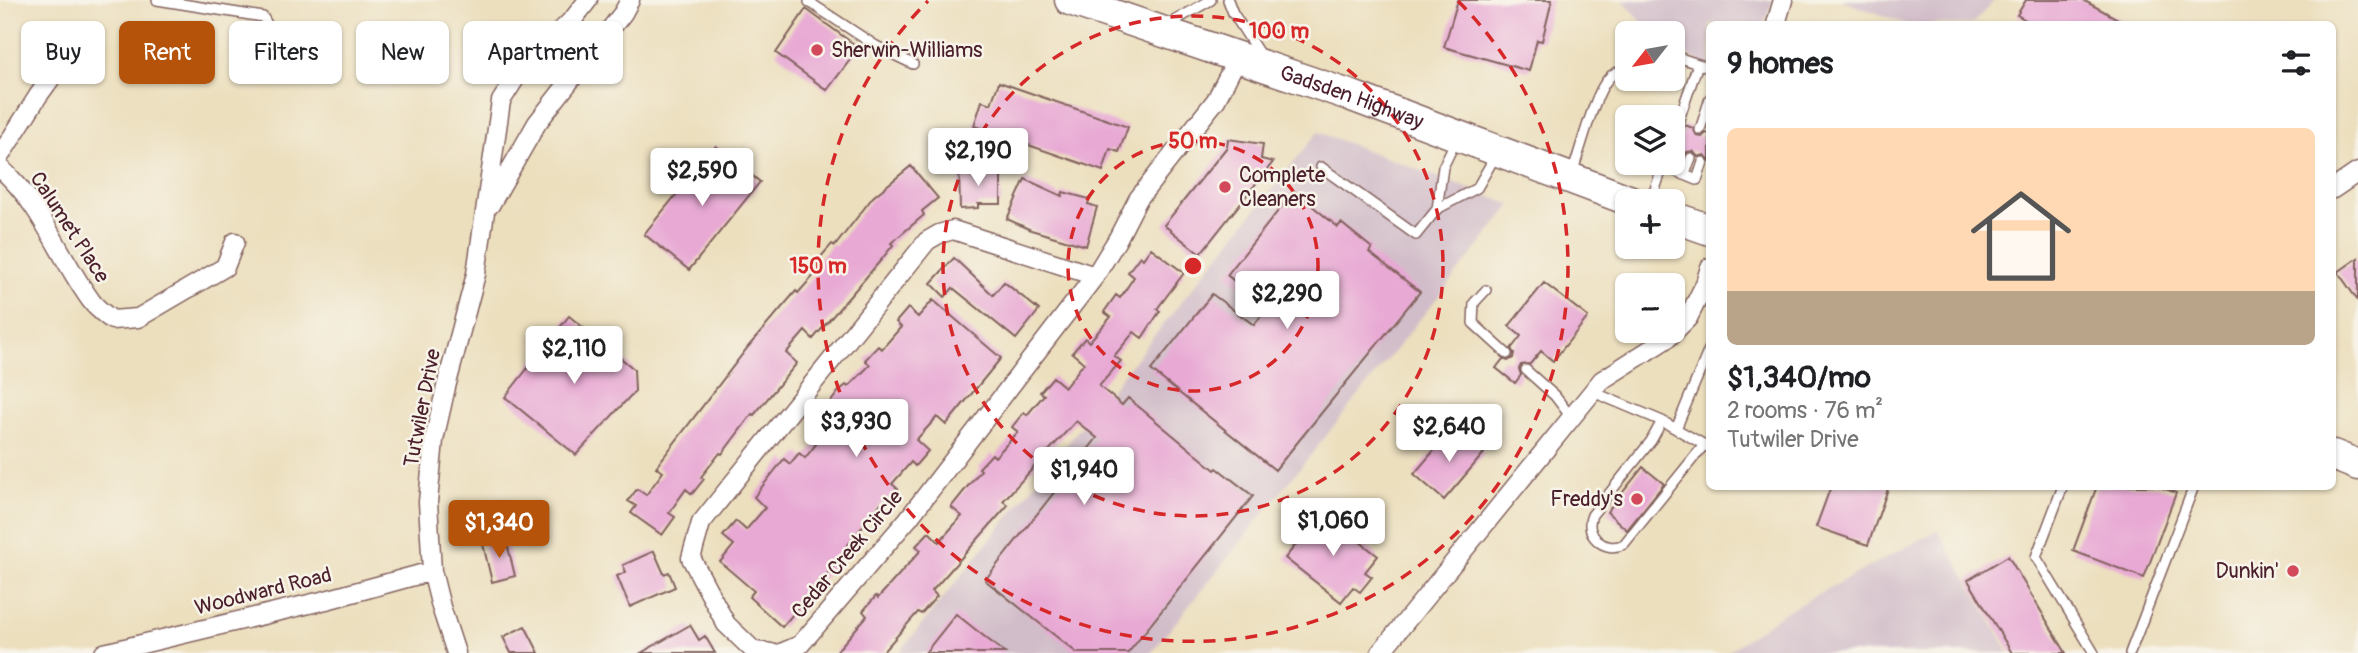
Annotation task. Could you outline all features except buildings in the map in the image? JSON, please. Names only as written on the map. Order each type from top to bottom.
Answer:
[{"type":"main road","name":"Gadsden Highway","points":[[1070,0],[1352,96],[1615,195]]},
{"type":"main road","points":[[1685,221],[1706,229]]},
{"type":"main road","points":[[2336,456],[2358,464]]},
{"type":"street","name":"Tutwiler Drive","points":[[456,653],[432,570],[428,502],[434,440],[477,274],[501,101],[520,71],[574,18],[588,0]]},
{"type":"street","name":"Tutwiler Drive","points":[[484,214],[537,123],[623,13],[630,0]]},
{"type":"street","points":[[1777,21],[1783,0]]},
{"type":"street","name":"Cedar Creek Circle","points":[[781,653],[800,645],[908,519],[1094,276],[1118,240],[1138,199],[1216,100],[1238,57]]},
{"type":"street","points":[[0,156],[47,84]]},
{"type":"street","name":"Calumet Place","points":[[0,169],[17,183],[24,193],[93,304],[112,320],[138,318],[225,267],[235,242]]},
{"type":"street","points":[[2336,187],[2358,172]]},
{"type":"street","points":[[771,653],[754,651],[726,624],[691,558],[701,523],[927,241],[953,230],[1094,276]]},
{"type":"street","points":[[1380,653],[1602,380],[1668,338],[1706,295]]},
{"type":"street","name":"Woodward Road","points":[[104,653],[326,600],[432,570]]},
{"type":"lane","points":[[157,0],[262,16],[265,21]]},
{"type":"lane","points":[[1157,30],[1211,0]]},
{"type":"lane","points":[[1228,0],[1233,13],[1269,69]]},
{"type":"lane","points":[[809,2],[876,46],[913,64]]},
{"type":"lane","points":[[1685,60],[1706,67]]},
{"type":"lane","points":[[1684,105],[1698,64]]},
{"type":"lane","points":[[1570,179],[1600,90],[1609,76],[1615,73]]},
{"type":"lane","points":[[1700,130],[1706,110]]},
{"type":"lane","points":[[1437,209],[1443,167],[1457,137]]},
{"type":"lane","points":[[1321,167],[1416,235],[1437,209],[1477,188],[1497,152]]},
{"type":"lane","points":[[1685,173],[1691,158]]},
{"type":"lane","points":[[1684,175],[1697,180],[1703,162]]},
{"type":"lane","points":[[1486,289],[1474,303],[1473,323],[1507,354]]},
{"type":"lane","points":[[1676,429],[1706,357]]},
{"type":"lane","points":[[1526,370],[1555,396],[1571,417]]},
{"type":"lane","points":[[1592,392],[1662,421],[1706,446]]},
{"type":"lane","points":[[1662,421],[1651,440],[1592,515],[1589,528],[1604,545],[1618,547],[1624,544],[1706,448]]},
{"type":"lane","points":[[2061,490],[2036,557],[2094,653]]},
{"type":"lane","points":[[2130,653],[2192,490]]},
{"type":"shaded area","points":[[1623,0],[1773,0],[1765,21],[1706,21],[1706,67],[1685,52],[1685,21],[1641,21]]},
{"type":"shaded area","points":[[1840,0],[1995,0],[1975,21],[1899,21]]},
{"type":"shaded area","points":[[1318,132],[1512,205],[1151,653],[899,653]]},
{"type":"shaded area","points":[[1938,530],[2009,653],[1726,653],[1783,613]]},
{"type":"place","name":"Sherwin-Williams","points":[[817,50]]},
{"type":"place","name":"Complete Cleaners","points":[[1225,187]]},
{"type":"place","name":"Freddy's","points":[[1637,499]]},
{"type":"place","name":"Dunkin'","points":[[2293,571]]}]
